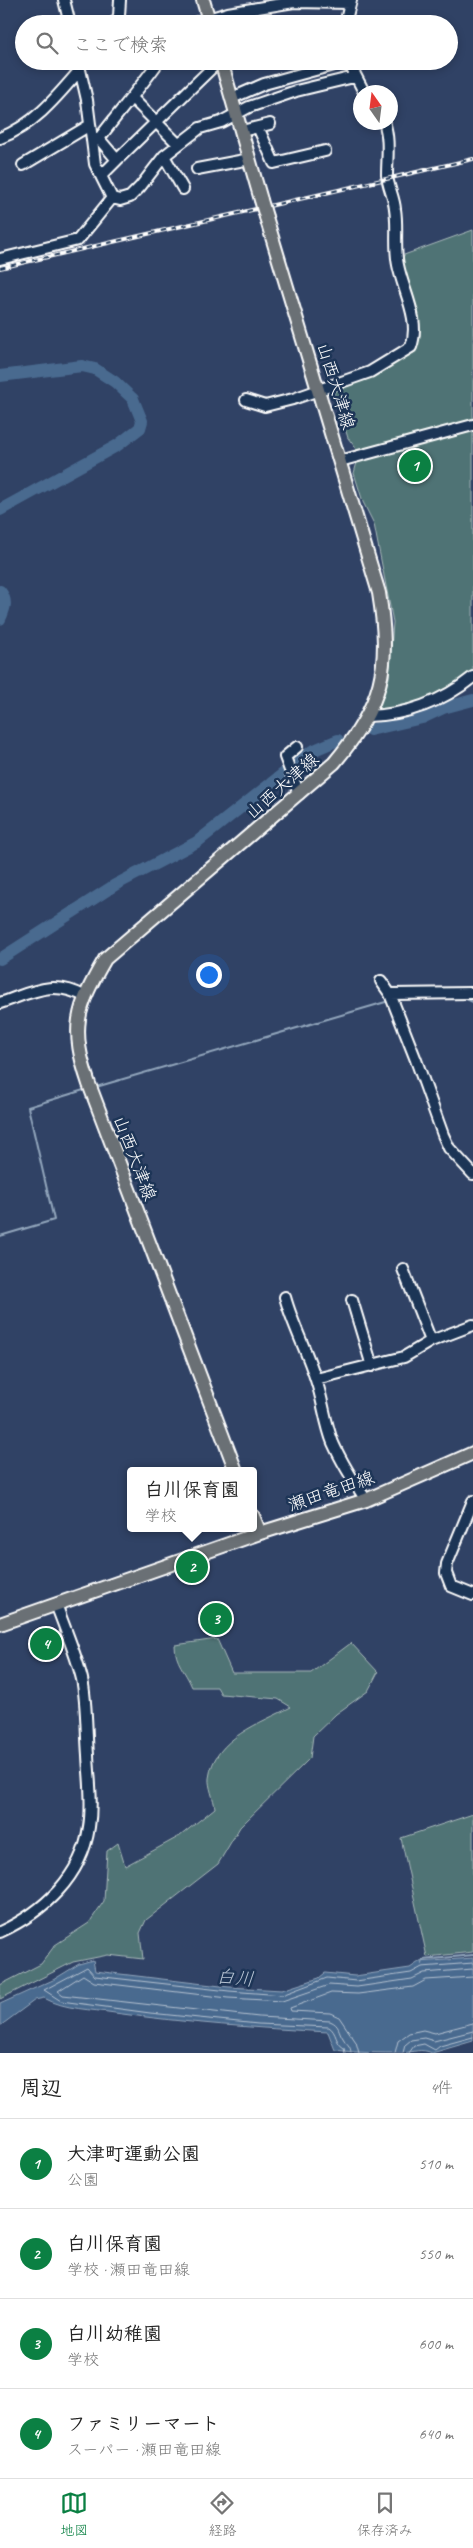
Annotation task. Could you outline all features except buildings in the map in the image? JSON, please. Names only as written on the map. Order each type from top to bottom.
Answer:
[{"type":"main road","points":[[203,0],[207,15]]},
{"type":"main road","name":"山西大津線","points":[[223,70],[380,593],[385,631],[385,657],[375,698],[368,716],[350,744],[334,763],[299,794],[105,959],[86,996],[79,1018],[77,1034],[80,1056],[88,1084],[234,1467]]},
{"type":"main road","name":"瀬田竜田線","points":[[0,1624],[260,1533],[366,1500],[473,1453]]},
{"type":"main road","points":[[257,1526],[260,1533]]},
{"type":"street","points":[[64,0],[68,15]]},
{"type":"street","points":[[119,15],[120,0]]},
{"type":"street","points":[[228,15],[266,3],[350,2],[347,15]]},
{"type":"street","points":[[0,138],[17,132],[41,114],[76,70]]},
{"type":"street","points":[[80,70],[95,164],[112,198],[120,200],[130,197],[164,156],[200,128],[237,114],[249,107],[296,91],[354,77]]},
{"type":"street","points":[[117,160],[100,140],[101,136],[118,111],[133,99],[153,70]]},
{"type":"street","points":[[101,176],[211,70]]},
{"type":"street","points":[[232,98],[264,84],[315,70]]},
{"type":"street","points":[[351,70],[359,85]]},
{"type":"street","points":[[133,99],[158,121],[178,144]]},
{"type":"street","points":[[242,132],[270,124]]},
{"type":"street","points":[[23,165],[90,125]]},
{"type":"street","points":[[258,127],[274,163],[325,151]]},
{"type":"street","points":[[246,400],[265,406],[380,368],[402,354],[413,343],[412,315],[407,290],[398,267],[395,246],[395,207],[387,178],[388,144],[385,130]]},
{"type":"street","points":[[164,156],[183,189]]},
{"type":"street","points":[[197,169],[250,159]]},
{"type":"street","points":[[0,259],[78,240],[112,198]]},
{"type":"street","points":[[340,461],[473,425]]},
{"type":"street","points":[[368,716],[391,715],[419,708],[448,694],[473,677]]},
{"type":"street","points":[[297,747],[286,757],[299,794]]},
{"type":"street","points":[[381,982],[390,994],[449,1148],[473,1174]]},
{"type":"street","points":[[0,1003],[46,988],[61,987],[86,996]]},
{"type":"street","points":[[390,994],[473,994]]},
{"type":"street","points":[[403,1269],[431,1341]]},
{"type":"street","points":[[285,1297],[292,1321],[303,1341],[303,1350],[316,1378],[333,1442],[366,1500]]},
{"type":"street","points":[[352,1300],[372,1366]]},
{"type":"street","points":[[316,1378],[404,1357],[431,1341],[473,1325]]},
{"type":"street","points":[[473,1502],[454,1544],[446,1573],[451,1586],[473,1595]]},
{"type":"street","points":[[0,1932],[23,1921],[53,1898],[76,1864],[85,1845],[89,1827],[91,1804],[82,1682],[56,1604]]},
{"type":"green space","points":[[473,230],[473,670],[454,685],[413,706],[377,712],[389,678],[393,622],[374,524],[363,502],[354,473],[358,459],[355,447],[348,438],[333,389],[381,373],[414,351],[418,339],[413,294],[401,261],[404,255]]},
{"type":"green space","points":[[217,1639],[232,1673],[311,1673],[351,1643],[378,1672],[368,1691],[336,1714],[313,1736],[310,1758],[240,1827],[218,1864],[146,1920],[140,1933],[143,1959],[108,1955],[73,1962],[0,1999],[0,1985],[41,1964],[55,1945],[89,1923],[104,1901],[107,1851],[118,1843],[125,1866],[180,1836],[215,1808],[209,1778],[213,1764],[220,1752],[229,1742],[253,1726],[291,1707],[278,1699],[221,1694],[217,1687],[192,1687],[179,1662],[175,1645]]},
{"type":"green space","points":[[473,1814],[473,1952],[427,1957],[401,1838]]},
{"type":"water","points":[[473,1958],[473,2041],[432,2053],[421,2051],[385,2053],[335,2050],[328,2032],[222,2025],[142,2017],[70,2007],[44,1998],[35,2000],[0,2026],[0,2004],[53,1980],[79,1964],[93,1960],[95,1971],[229,1987],[282,1990],[319,1978],[325,1973],[355,1976],[410,1968],[419,1962]]},
{"type":"waterway","points":[[0,376],[82,366],[95,369],[115,382],[133,399],[142,421],[140,428],[118,445],[0,510]]},
{"type":"waterway","points":[[0,591],[5,605],[0,619]]},
{"type":"waterway","points":[[370,730],[422,718],[443,708],[473,700]]},
{"type":"waterway","points":[[0,959],[115,885],[197,842],[312,751],[338,740]]},
{"type":"waterway","points":[[464,998],[473,1002]]},
{"type":"waterway","points":[[396,999],[407,999]]},
{"type":"waterway","points":[[96,1087],[389,1001]]},
{"type":"waterway","points":[[0,1236],[54,1220],[28,1107],[87,1089]]},
{"type":"waterway","points":[[422,1964],[423,1960],[473,1955]]},
{"type":"railway","points":[[0,268],[473,159]]},
{"type":"place","name":"大津町運動公園","points":[[415,466]]},
{"type":"place","name":"白川保育園","points":[[192,1567]]},
{"type":"place","name":"白川幼稚園","points":[[216,1619]]},
{"type":"place","name":"ファミリーマート","points":[[46,1644]]},
{"type":"water label","name":"白川","points":[[235,1978]]}]
